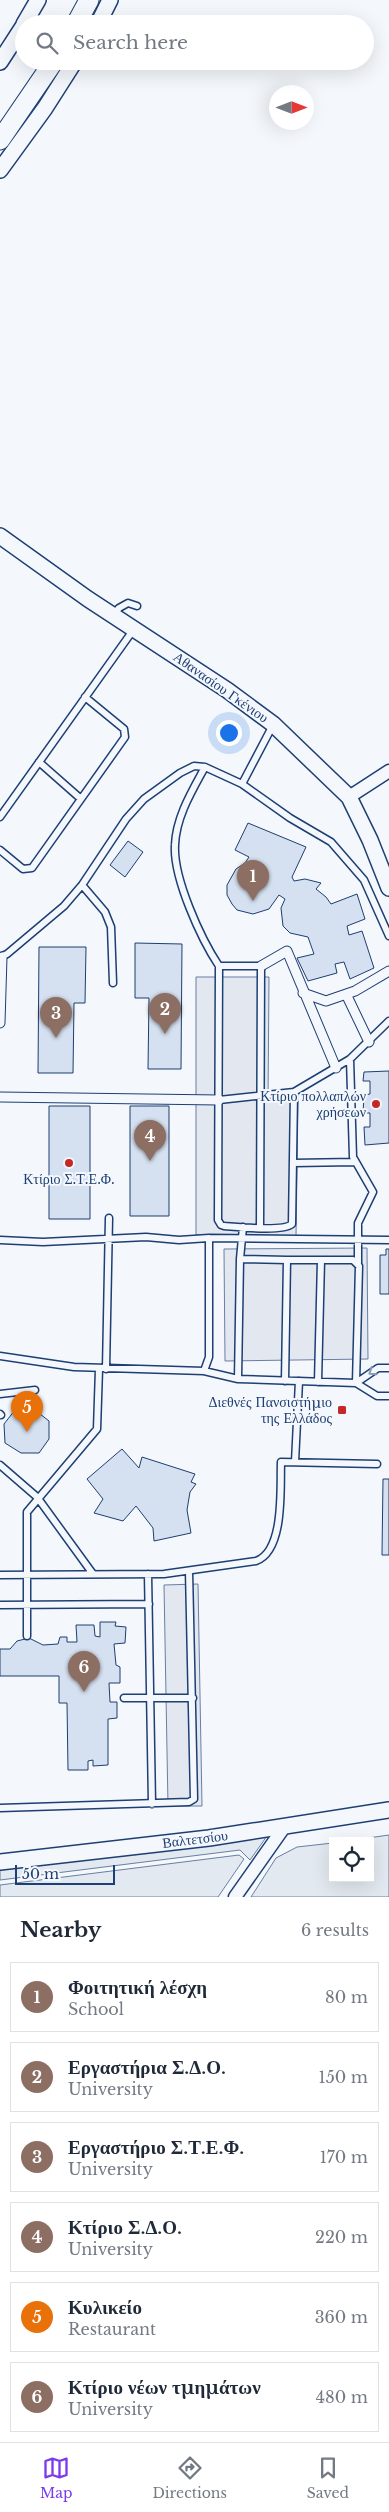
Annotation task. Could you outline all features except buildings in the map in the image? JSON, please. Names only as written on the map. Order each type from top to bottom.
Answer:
[{"type":"main road","points":[[81,15],[89,0]]},
{"type":"main road","points":[[0,140],[48,70]]},
{"type":"street","points":[[29,15],[38,0]]},
{"type":"street","points":[[102,15],[110,0]]},
{"type":"street","points":[[0,62],[15,38]]},
{"type":"street","points":[[0,170],[45,108],[69,70]]},
{"type":"street","name":"Αθανασίου Γκένιου","points":[[0,536],[273,724],[349,797],[370,840],[389,888]]},
{"type":"street","points":[[349,797],[389,771]]},
{"type":"street","points":[[261,966],[287,951],[336,1068]]},
{"type":"street","points":[[0,1023],[1,957]]},
{"type":"street","points":[[303,993],[326,1001],[346,994],[389,971]]},
{"type":"street","points":[[346,994],[368,1042]]},
{"type":"street","points":[[0,1097],[219,1100]]},
{"type":"street","name":"Βαλτετσίου","points":[[0,1862],[209,1838],[389,1810]]},
{"type":"street","points":[[235,1897],[284,1826]]},
{"type":"lane","points":[[113,615],[119,608],[128,604],[138,606]]},
{"type":"lane","points":[[0,817],[134,628]]},
{"type":"lane","points":[[0,850],[23,869],[29,870],[126,734],[124,729],[85,697]]},
{"type":"lane","points":[[242,784],[273,724]]},
{"type":"lane","points":[[39,762],[81,799]]},
{"type":"lane","points":[[1,957],[64,906],[82,885],[126,819],[144,799],[180,773],[194,766],[205,767],[242,784],[290,818],[331,842],[355,867],[364,880],[389,936]]},
{"type":"lane","points":[[205,767],[184,806],[175,846],[187,901],[205,944],[219,966],[218,1220],[224,1226],[287,1227],[292,1224],[294,1092]]},
{"type":"lane","points":[[82,885],[105,912],[111,926],[112,983]]},
{"type":"lane","points":[[219,966],[261,966],[260,1227]]},
{"type":"lane","points":[[219,1100],[294,1092],[350,1059],[389,1021]]},
{"type":"lane","points":[[350,1059],[353,1156],[373,1192],[358,1224],[356,1240],[358,1263],[356,1383]]},
{"type":"lane","points":[[294,1163],[355,1162]]},
{"type":"lane","points":[[26,1636],[26,1512],[37,1497],[97,1430],[103,1369],[109,1218]]},
{"type":"lane","points":[[238,1379],[240,1259],[243,1227]]},
{"type":"lane","points":[[0,1240],[43,1242],[146,1237],[179,1240],[242,1238],[389,1240]]},
{"type":"lane","points":[[204,1371],[209,1358],[209,1238]]},
{"type":"lane","points":[[240,1259],[352,1260],[358,1263]]},
{"type":"lane","points":[[286,1381],[287,1260]]},
{"type":"lane","points":[[318,1382],[321,1260]]},
{"type":"lane","points":[[0,1356],[74,1367],[204,1371],[238,1379],[356,1383],[377,1396],[389,1396]]},
{"type":"lane","points":[[356,1383],[378,1368],[389,1368]]},
{"type":"lane","points":[[295,1462],[299,1381]]},
{"type":"lane","points":[[0,1394],[34,1390]]},
{"type":"lane","points":[[0,1576],[148,1574],[189,1571],[263,1558],[273,1546],[277,1530],[281,1462],[377,1464]]},
{"type":"lane","points":[[0,1465],[37,1497],[93,1574]]},
{"type":"lane","points":[[0,1808],[152,1804],[189,1802],[194,1799],[189,1571]]},
{"type":"lane","points":[[148,1574],[152,1804]]},
{"type":"lane","points":[[0,1605],[149,1604]]},
{"type":"lane","points":[[124,1698],[193,1698]]},
{"type":"shaded area","points":[[196,977],[269,977],[268,1101],[298,1101],[296,1236],[196,1235]]},
{"type":"shaded area","points":[[367,1248],[368,1359],[225,1361],[224,1249]]},
{"type":"shaded area","points":[[198,1584],[202,1806],[168,1806],[164,1585]]},
{"type":"shaded area","points":[[389,1835],[389,1897],[251,1897],[276,1858],[297,1847],[329,1843],[329,1882],[374,1882],[374,1837]]},
{"type":"shaded area","points":[[267,1836],[250,1860],[240,1850],[0,1880],[0,1870]]},
{"type":"shaded area","points":[[239,1855],[244,1859],[218,1897],[0,1897],[0,1885]]},
{"type":"place","name":"Φοιτητική λέσχη","points":[[253,901]]},
{"type":"place","name":"Εργαστήρια Σ.Δ.Ο.","points":[[165,1034]]},
{"type":"place","name":"Εργαστήριο Σ.Τ.Ε.Φ.","points":[[56,1038]]},
{"type":"place","name":"Κτίριο πολλαπλών χρήσεων","points":[[376,1104]]},
{"type":"place","name":"Κτίριο Σ.Δ.Ο.","points":[[150,1161]]},
{"type":"place","name":"Κτίριο Σ.Τ.Ε.Φ.","points":[[69,1163]]},
{"type":"place","name":"Διεθνές Πανσιστήμιο της Ελλάδος","points":[[342,1410]]},
{"type":"place","name":"Κυλικείο","points":[[27,1432]]},
{"type":"place","name":"Κτίριο νέων τμημάτων","points":[[84,1692]]}]
